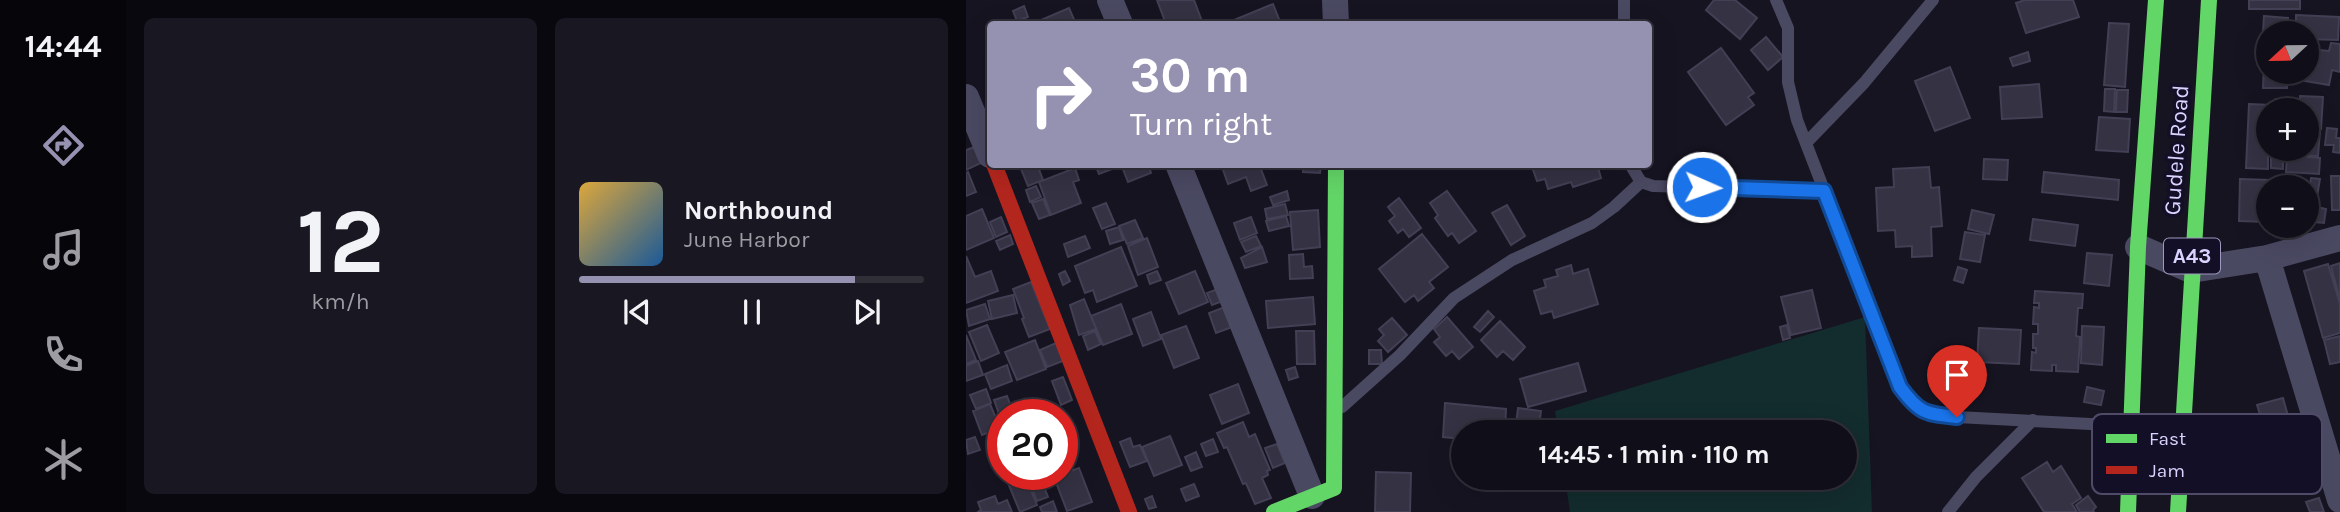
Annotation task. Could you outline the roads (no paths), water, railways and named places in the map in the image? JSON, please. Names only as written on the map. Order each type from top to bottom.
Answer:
[{"type":"main road","name":"Gudele Road","points":[[2131,414],[2138,247],[2156,0]]},
{"type":"main road","name":"Gudele Road","points":[[2183,414],[2209,0]]},
{"type":"main road","points":[[996,168],[1129,512]]},
{"type":"main road","points":[[1274,512],[1326,499],[1334,414],[1336,168]]},
{"type":"main road","name":"Gudele Road","points":[[2128,512],[2129,494]]},
{"type":"main road","name":"Gudele Road","points":[[2178,512],[2179,494]]},
{"type":"street","points":[[1110,0],[1119,21]]},
{"type":"street","points":[[1335,0],[1336,21]]},
{"type":"street","points":[[966,97],[987,147]]},
{"type":"street","points":[[1180,168],[1326,499]]},
{"type":"street","points":[[2191,270],[2267,258],[2340,238]]},
{"type":"street","name":"A43","points":[[2138,247],[2191,270]]},
{"type":"street","points":[[2267,258],[2314,414]]},
{"type":"street","points":[[2322,440],[2340,500]]},
{"type":"lane","points":[[1624,0],[1624,21]]},
{"type":"lane","points":[[1806,143],[1864,83],[1933,0]]},
{"type":"lane","points":[[1782,3],[1788,28],[1790,99],[1900,387],[1913,405],[1931,414],[2092,424]]},
{"type":"lane","points":[[1632,168],[1641,182],[1653,186],[1824,191]]},
{"type":"lane","points":[[1334,414],[1400,355],[1454,298],[1512,260],[1592,223],[1641,182]]},
{"type":"lane","points":[[1948,512],[1976,477],[2033,420]]}]
